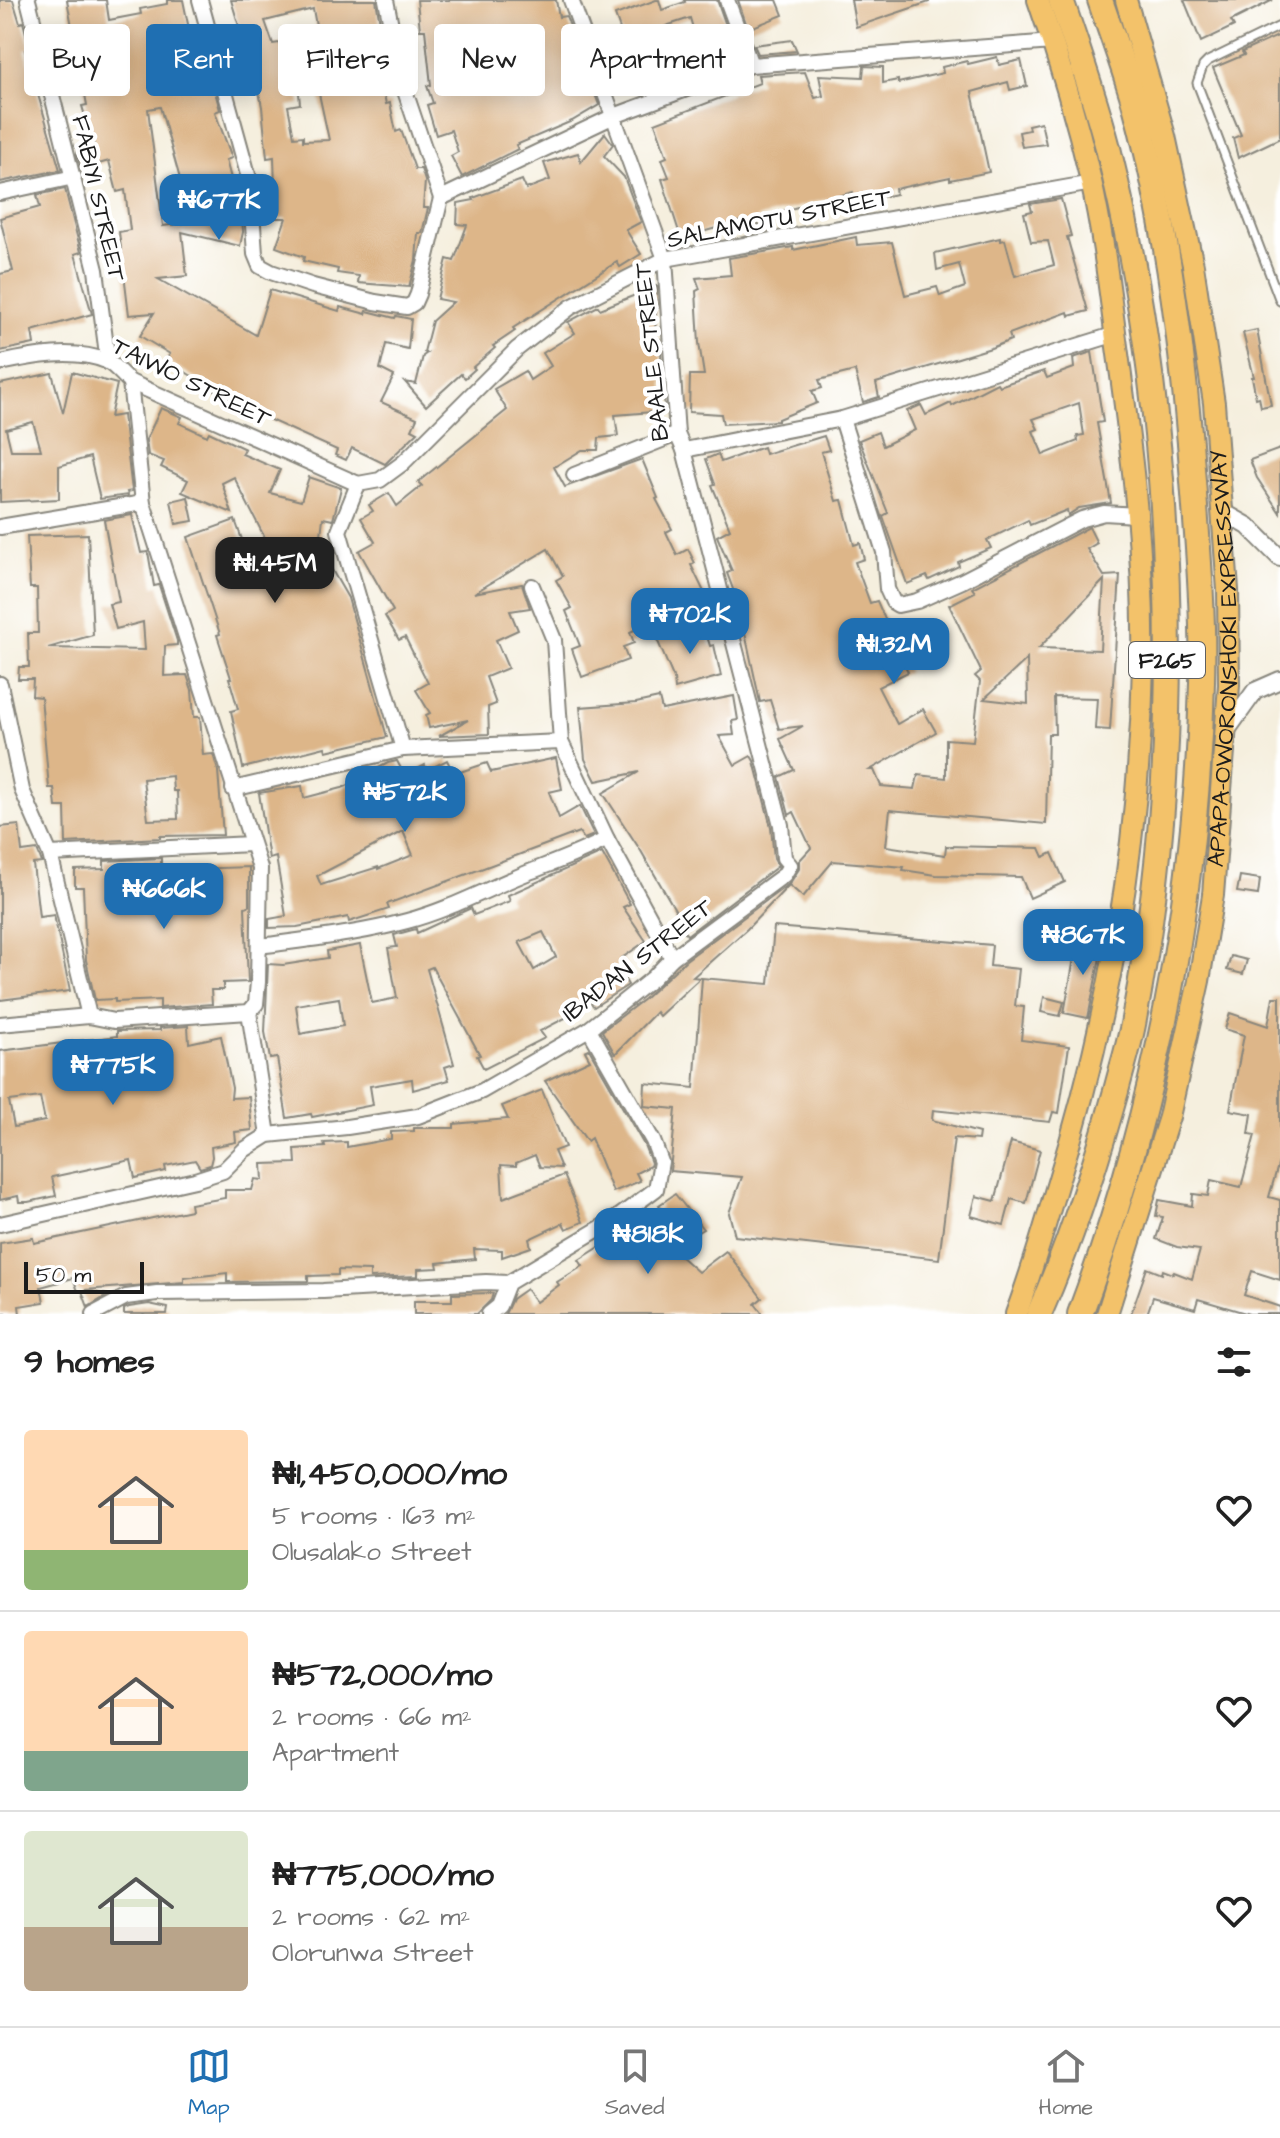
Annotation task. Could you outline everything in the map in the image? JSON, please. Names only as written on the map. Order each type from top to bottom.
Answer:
[{"type":"highway","name":"APAPA-OWORONSHOKI EXPRESSWAY","points":[[1039,1314],[1068,1249],[1102,1142],[1134,1022],[1153,905],[1168,694],[1164,532],[1144,327],[1107,144],[1061,0]]},
{"type":"highway","name":"APAPA-OWORONSHOKI EXPRESSWAY","points":[[1080,1314],[1135,1149],[1163,1022],[1183,907],[1195,799],[1202,681],[1197,527],[1178,320],[1136,110],[1100,0]]},
{"type":"main road","points":[[1016,1314],[1081,1108],[1126,892],[1138,782],[1144,660],[1137,515],[1111,292],[1092,183],[1053,42],[1038,0]]},
{"type":"main road","name":"APAPA-OWORONSHOKI EXPRESSWAY","points":[[1107,1314],[1169,1117],[1199,981],[1213,895],[1227,730],[1228,606],[1214,403],[1193,265],[1165,136],[1126,0]]},
{"type":"street","name":"FABIYI STREET","points":[[28,0],[96,270],[108,362]]},
{"type":"street","points":[[200,0],[250,182],[255,254],[260,266],[271,272],[375,302],[407,307],[414,303],[418,294],[441,198],[403,85],[386,0]]},
{"type":"street","name":"BAALE STREET","points":[[571,0],[665,259],[677,434],[684,450],[781,825],[784,858],[790,865],[784,875],[772,884]]},
{"type":"street","points":[[727,0],[736,24]]},
{"type":"street","points":[[754,65],[1053,42]]},
{"type":"street","points":[[441,198],[614,116],[668,96]]},
{"type":"street","points":[[0,193],[74,177]]},
{"type":"street","name":"SALAMOTU STREET","points":[[358,484],[380,480],[403,463],[517,349],[571,307],[665,259],[1092,183]]},
{"type":"street","points":[[684,450],[842,419],[1116,334]]},
{"type":"street","name":"TAIWO STREET","points":[[0,363],[32,356],[76,355],[108,362],[130,382],[358,484]]},
{"type":"street","points":[[0,1024],[89,1016],[114,1021],[249,1012],[256,1004],[260,868],[143,503],[130,382]]},
{"type":"street","points":[[842,419],[884,552],[887,589],[893,602],[898,605],[917,601],[962,581],[1082,519],[1104,513],[1137,515]]},
{"type":"street","points":[[574,475],[677,434]]},
{"type":"street","points":[[358,484],[339,531],[403,749]]},
{"type":"street","points":[[0,527],[143,503]]},
{"type":"street","points":[[1223,512],[1248,526],[1280,558]]},
{"type":"street","points":[[532,586],[554,640],[561,742],[607,839],[672,958]]},
{"type":"street","points":[[1227,730],[1255,691],[1280,680]]},
{"type":"street","points":[[0,684],[22,790],[50,854],[89,1016]]},
{"type":"street","points":[[233,789],[403,749],[561,742]]},
{"type":"street","points":[[260,946],[362,932],[408,921],[578,855],[607,839]]},
{"type":"street","points":[[50,854],[251,844]]},
{"type":"street","name":"IBADAN STREET","points":[[268,1135],[418,1116],[482,1091],[589,1029],[653,978],[672,958],[772,884]]},
{"type":"street","points":[[0,1224],[223,1171],[244,1150],[268,1135],[249,1012]]},
{"type":"street","points":[[94,1314],[126,1297],[157,1293],[323,1291],[508,1283],[617,1218],[656,1189],[661,1162],[653,1141],[589,1029]]},
{"type":"street","points":[[489,1314],[499,1306],[508,1283]]},
{"type":"lane","points":[[1280,26],[1217,54],[1203,66],[1197,83],[1280,301]]},
{"type":"building","points":[[0,0],[13,0],[20,23],[23,22],[24,26],[24,96],[38,96],[60,170],[0,182]]},
{"type":"building","points":[[67,0],[106,0],[109,20],[141,14],[140,9],[167,4],[167,0],[183,0],[188,24],[146,24],[146,96],[216,96],[220,110],[215,112],[232,158],[226,160],[237,201],[241,202],[243,232],[240,246],[182,232],[187,276],[158,279],[256,335],[270,290],[339,311],[340,307],[366,314],[367,311],[411,319],[408,349],[386,344],[380,369],[394,376],[381,402],[417,418],[412,429],[418,432],[385,464],[352,448],[346,460],[335,455],[337,450],[228,401],[166,360],[170,354],[140,336],[154,313],[129,315],[119,232],[130,230],[125,190],[117,192],[109,161],[81,169],[77,155],[96,152],[82,106],[87,105],[85,96],[130,96],[130,24],[72,24]],"holes":[[[160,107],[192,222],[163,226],[148,109]]]},
{"type":"building","points":[[231,0],[376,0],[380,23],[316,24],[313,9],[265,21],[273,44],[278,43],[278,96],[299,96],[300,104],[288,106],[294,137],[303,136],[303,141],[329,140],[320,96],[384,96],[386,104],[390,103],[396,132],[401,130],[415,169],[421,169],[425,181],[423,208],[428,208],[422,233],[418,233],[416,260],[409,287],[358,283],[359,276],[337,273],[338,269],[303,261],[304,257],[276,247],[286,218],[276,218],[274,157],[267,158],[262,107],[262,24],[238,24]]},
{"type":"building","points":[[417,0],[556,0],[559,17],[566,16],[569,24],[561,24],[561,96],[596,96],[599,105],[572,121],[516,145],[518,149],[462,177],[451,156],[458,152],[451,130],[436,135],[427,105],[433,103],[427,86],[431,85],[425,30],[420,30]]},
{"type":"building","points":[[656,0],[659,0],[662,10],[684,0],[717,0],[725,24],[692,24],[690,18],[672,24],[618,24],[615,15]]},
{"type":"building","points":[[738,0],[777,0],[783,15],[754,27],[754,24],[746,24]]},
{"type":"building","points":[[851,0],[929,0],[929,2],[856,27]]},
{"type":"building","points":[[1184,0],[1273,0],[1231,21],[1234,26],[1201,42]]},
{"type":"building","points":[[1280,35],[1280,138],[1238,158],[1233,138],[1241,135],[1213,68]]},
{"type":"building","points":[[792,40],[797,51],[758,54],[754,45]]},
{"type":"building","points":[[997,57],[999,65],[1021,60],[1027,86],[1010,90],[1008,82],[972,92],[989,172],[895,189],[896,194],[882,197],[881,192],[855,198],[853,192],[757,218],[759,225],[743,229],[741,221],[681,238],[662,179],[669,177],[662,159],[667,157],[655,123],[726,96],[754,96],[754,85],[760,83],[758,75],[805,72],[815,98],[823,96],[819,75],[863,77],[864,66],[883,67],[883,83],[898,80],[898,83],[943,73],[942,67],[967,61],[968,64]]},
{"type":"building","points":[[1041,122],[1046,144],[1022,147],[1019,132],[1029,130],[1028,125]]},
{"type":"building","points":[[605,133],[613,144],[604,156],[624,177],[641,222],[626,230],[641,254],[620,267],[617,262],[513,328],[515,331],[493,346],[495,348],[465,378],[461,374],[426,406],[405,382],[416,384],[423,356],[427,353],[424,352],[432,321],[453,302],[437,299],[447,259],[454,261],[467,225],[457,224],[458,203],[474,200],[522,180],[526,189],[550,180],[544,163],[578,153],[581,162]]},
{"type":"building","points":[[65,189],[81,252],[75,254],[92,314],[32,331],[34,344],[0,351],[0,274],[13,271],[0,218],[40,207],[37,195]]},
{"type":"building","points":[[1061,199],[1071,236],[1067,237],[1088,311],[1069,316],[1068,312],[1009,334],[1011,340],[991,348],[876,383],[879,397],[863,402],[855,371],[819,380],[822,388],[812,391],[817,403],[778,421],[723,424],[721,414],[689,412],[690,375],[704,375],[696,291],[700,289],[696,278],[731,275],[729,258],[793,247],[793,250],[856,237],[857,245],[892,242],[905,295],[937,287],[940,296],[965,287],[959,264],[937,270],[935,253],[1000,238],[1000,241],[1005,240],[1015,276],[1054,265],[1048,241],[1031,242],[1024,213],[1032,211],[1030,204]]},
{"type":"building","points":[[638,285],[657,286],[655,339],[660,339],[665,411],[615,415],[618,436],[599,438],[598,450],[582,450],[554,467],[565,487],[642,459],[656,499],[672,529],[666,532],[677,555],[688,549],[695,563],[691,565],[706,596],[630,632],[634,643],[623,647],[628,660],[582,677],[572,649],[580,646],[566,611],[572,608],[556,580],[563,576],[548,549],[474,593],[522,584],[530,608],[510,611],[518,630],[496,640],[508,668],[486,677],[496,704],[488,707],[489,734],[439,736],[468,720],[429,728],[426,715],[430,713],[416,690],[428,683],[405,637],[399,640],[385,616],[393,611],[359,551],[375,542],[361,518],[373,511],[369,505],[389,493],[397,506],[422,486],[418,482],[507,410],[494,389],[525,371],[530,380],[551,366],[543,353],[575,333],[568,322],[598,306],[600,309],[638,294]]},
{"type":"building","points":[[1257,330],[1271,405],[1261,407],[1259,397],[1256,398],[1243,333]]},
{"type":"building","points":[[1092,352],[1103,422],[1097,423],[1111,503],[1079,508],[1068,515],[1067,510],[1030,525],[1028,520],[987,540],[991,548],[958,562],[959,566],[929,580],[927,576],[907,584],[883,516],[888,513],[859,440],[878,432],[883,446],[915,430],[907,411],[921,405],[926,415],[951,403],[952,406],[997,383],[999,386],[1044,371],[1047,378],[1074,368],[1073,358]],"holes":[[[1079,403],[1084,435],[1077,436],[1078,441],[1043,455],[1033,431],[1038,429],[1033,419]]]},
{"type":"building","points":[[72,372],[117,384],[110,417],[123,415],[132,491],[127,492],[128,495],[100,499],[90,457],[59,466],[59,499],[0,502],[0,384],[52,373],[63,413]],"holes":[[[33,422],[41,450],[11,450],[6,429]]]},
{"type":"building","points":[[161,408],[182,417],[179,423],[207,436],[209,432],[245,449],[242,454],[280,470],[270,493],[301,501],[309,477],[341,488],[333,520],[323,518],[321,535],[331,555],[325,558],[348,598],[387,737],[326,751],[325,747],[243,768],[231,711],[238,709],[231,678],[188,537],[235,520],[257,581],[282,572],[234,477],[222,483],[232,513],[182,492],[188,480],[161,467],[164,461],[148,455],[146,440]]},
{"type":"building","points":[[824,436],[829,450],[821,452],[836,501],[842,500],[854,545],[860,543],[864,559],[855,562],[870,603],[877,601],[908,672],[878,687],[897,724],[923,709],[936,732],[870,770],[874,770],[881,786],[915,789],[918,775],[946,778],[946,739],[973,741],[980,681],[975,676],[981,671],[949,605],[975,592],[972,588],[1089,527],[1097,543],[1087,549],[1104,576],[1120,575],[1110,730],[1095,729],[1097,698],[1054,697],[1055,734],[1048,734],[1046,824],[890,810],[886,846],[945,855],[946,846],[1040,848],[1044,857],[1052,853],[1065,882],[1030,898],[1021,877],[936,875],[903,870],[904,867],[833,861],[803,897],[789,885],[747,929],[693,977],[700,978],[659,1016],[656,1012],[615,1054],[602,1031],[644,999],[686,960],[790,883],[799,869],[799,861],[811,848],[794,812],[789,815],[779,777],[794,770],[780,739],[803,726],[779,729],[770,700],[760,702],[744,628],[747,627],[727,573],[732,571],[717,536],[730,529],[712,485],[715,484],[706,459],[718,454],[721,462],[763,447],[765,454]],"holes":[[[1104,580],[1100,650],[1039,648]],[[1027,659],[1028,704],[984,699]]]},
{"type":"building","points":[[1280,449],[1280,513],[1257,478],[1250,460]]},
{"type":"building","points":[[188,497],[193,521],[176,524],[171,501]]},
{"type":"building","points":[[132,515],[141,553],[148,552],[154,586],[159,585],[177,641],[177,645],[165,646],[164,676],[187,675],[192,690],[194,717],[200,717],[203,755],[213,754],[218,771],[223,835],[66,843],[65,807],[56,807],[54,788],[49,788],[41,697],[32,696],[33,679],[18,679],[19,667],[29,667],[28,633],[38,633],[37,588],[30,588],[27,536],[88,534],[93,635],[48,648],[145,650],[143,622],[116,629],[109,604],[119,602],[104,520]],"holes":[[[172,776],[173,791],[177,791],[178,819],[148,820],[143,779]]]},
{"type":"building","points":[[703,623],[710,646],[714,645],[721,676],[675,689],[674,679],[656,637]]},
{"type":"building","points":[[734,696],[738,720],[732,721],[734,735],[719,736],[735,765],[751,756],[754,761],[778,866],[687,935],[672,916],[677,913],[603,793],[639,772],[596,781],[585,759],[580,707],[659,698],[662,710]]},
{"type":"building","points":[[556,758],[562,789],[549,792],[559,818],[580,806],[594,835],[584,839],[579,832],[387,904],[389,909],[349,922],[348,917],[297,927],[269,928],[269,919],[286,916],[276,857],[269,859],[259,793],[302,786],[304,798],[342,788],[397,761],[405,776],[425,765],[427,770],[447,760],[454,774],[487,763],[491,772]],"holes":[[[403,831],[413,855],[378,869],[321,885],[317,876]]]},
{"type":"building","points":[[19,825],[22,852],[37,850],[42,863],[33,864],[39,917],[54,915],[70,991],[0,1000],[0,827]]},
{"type":"building","points":[[602,853],[630,904],[623,907],[646,941],[622,958],[629,968],[621,973],[628,985],[594,1007],[587,997],[564,1011],[567,1017],[540,1031],[545,1038],[484,1069],[477,1056],[480,1055],[432,967],[427,969],[454,1064],[445,1067],[449,1080],[413,1090],[412,1079],[370,1086],[373,1105],[312,1117],[311,1114],[287,1118],[277,1058],[270,1059],[265,1032],[268,964],[283,965],[328,958],[327,951],[360,945],[372,1003],[397,998],[388,948],[397,947],[394,935],[416,929],[417,933],[471,908],[474,915],[510,901],[508,895]],"holes":[[[543,932],[556,957],[534,970],[519,942]],[[339,998],[343,1026],[300,1034],[296,1005]]]},
{"type":"building","points":[[161,858],[161,870],[249,867],[249,906],[245,907],[248,982],[223,983],[223,990],[211,990],[212,1004],[160,1008],[160,1000],[95,1000],[86,960],[83,887],[75,887],[75,870],[104,869],[104,861]]},
{"type":"building","points":[[1240,876],[1260,879],[1258,895],[1237,892]]},
{"type":"building","points":[[774,927],[992,945],[990,966],[1019,969],[1015,1006],[1024,1007],[1021,1040],[1069,1046],[1059,1113],[1053,1112],[1050,1122],[933,1110],[932,1120],[979,1133],[978,1140],[954,1138],[939,1259],[735,1236],[729,1213],[742,1177],[670,1171],[676,1109],[644,1106],[645,1083],[694,1088],[702,978],[769,984]]},
{"type":"building","points":[[1078,937],[1103,942],[1088,1018],[1064,1013]]},
{"type":"building","points":[[1231,956],[1247,960],[1243,974],[1227,970]]},
{"type":"building","points":[[1044,997],[1064,1002],[1060,1016],[1041,1012]]},
{"type":"building","points":[[1273,997],[1280,997],[1280,1158],[1269,1197],[1280,1200],[1280,1280],[1252,1271],[1244,1295],[1280,1307],[1280,1314],[1249,1314],[1198,1299],[1195,1309],[1153,1297],[1147,1314],[1131,1314],[1147,1268],[1162,1274],[1163,1270],[1174,1272],[1192,1279],[1200,1250],[1177,1247],[1156,1239],[1163,1217],[1156,1216],[1159,1200],[1192,1206],[1193,1194],[1208,1196],[1211,1180],[1241,1187],[1255,1135],[1249,1134],[1252,1114],[1230,1110],[1244,1035],[1225,1029],[1230,1013],[1268,1026]]},
{"type":"building","points":[[188,1026],[189,1043],[221,1036],[232,1088],[231,1098],[249,1097],[252,1130],[235,1132],[236,1142],[211,1147],[210,1165],[200,1168],[195,1160],[165,1166],[166,1171],[135,1178],[131,1160],[52,1177],[56,1196],[28,1202],[19,1202],[18,1196],[0,1200],[0,1051],[117,1036],[117,1031]],"holes":[[[40,1097],[45,1121],[14,1127],[9,1101]]]},
{"type":"building","points":[[589,1049],[644,1145],[651,1163],[636,1173],[640,1181],[613,1192],[591,1138],[587,1141],[545,1081],[590,1060],[585,1051]]},
{"type":"building","points":[[542,1090],[565,1147],[554,1151],[561,1168],[540,1167],[535,1155],[516,1163],[516,1166],[501,1165],[503,1198],[564,1175],[583,1222],[566,1229],[563,1223],[529,1239],[531,1247],[502,1257],[502,1250],[474,1249],[475,1259],[437,1263],[438,1268],[418,1269],[418,1276],[370,1278],[370,1271],[338,1270],[338,1275],[308,1276],[308,1281],[227,1282],[227,1273],[184,1278],[184,1282],[85,1290],[108,1295],[88,1307],[73,1278],[41,1287],[44,1302],[19,1306],[20,1314],[0,1314],[0,1243],[33,1238],[34,1243],[191,1210],[190,1204],[225,1198],[225,1190],[252,1190],[255,1179],[263,1180],[262,1164],[296,1163],[295,1149],[347,1142],[347,1147],[391,1139],[391,1132],[414,1131],[414,1128],[454,1128],[454,1124],[508,1119],[502,1106]]},
{"type":"building","points":[[1011,1142],[1040,1150],[1026,1203],[1011,1199],[1004,1225],[971,1216],[976,1196],[995,1201]]},
{"type":"building","points":[[675,1194],[703,1229],[671,1248],[698,1272],[726,1251],[762,1298],[755,1304],[763,1314],[505,1314],[512,1299],[526,1289],[536,1302],[559,1285],[557,1282],[583,1266],[579,1260],[661,1208],[659,1205]]},
{"type":"building","points":[[493,1293],[491,1300],[477,1314],[414,1314],[414,1301],[452,1301],[452,1294]]},
{"type":"building","points":[[149,1304],[168,1308],[167,1314],[124,1314],[124,1309],[129,1307]]}]
